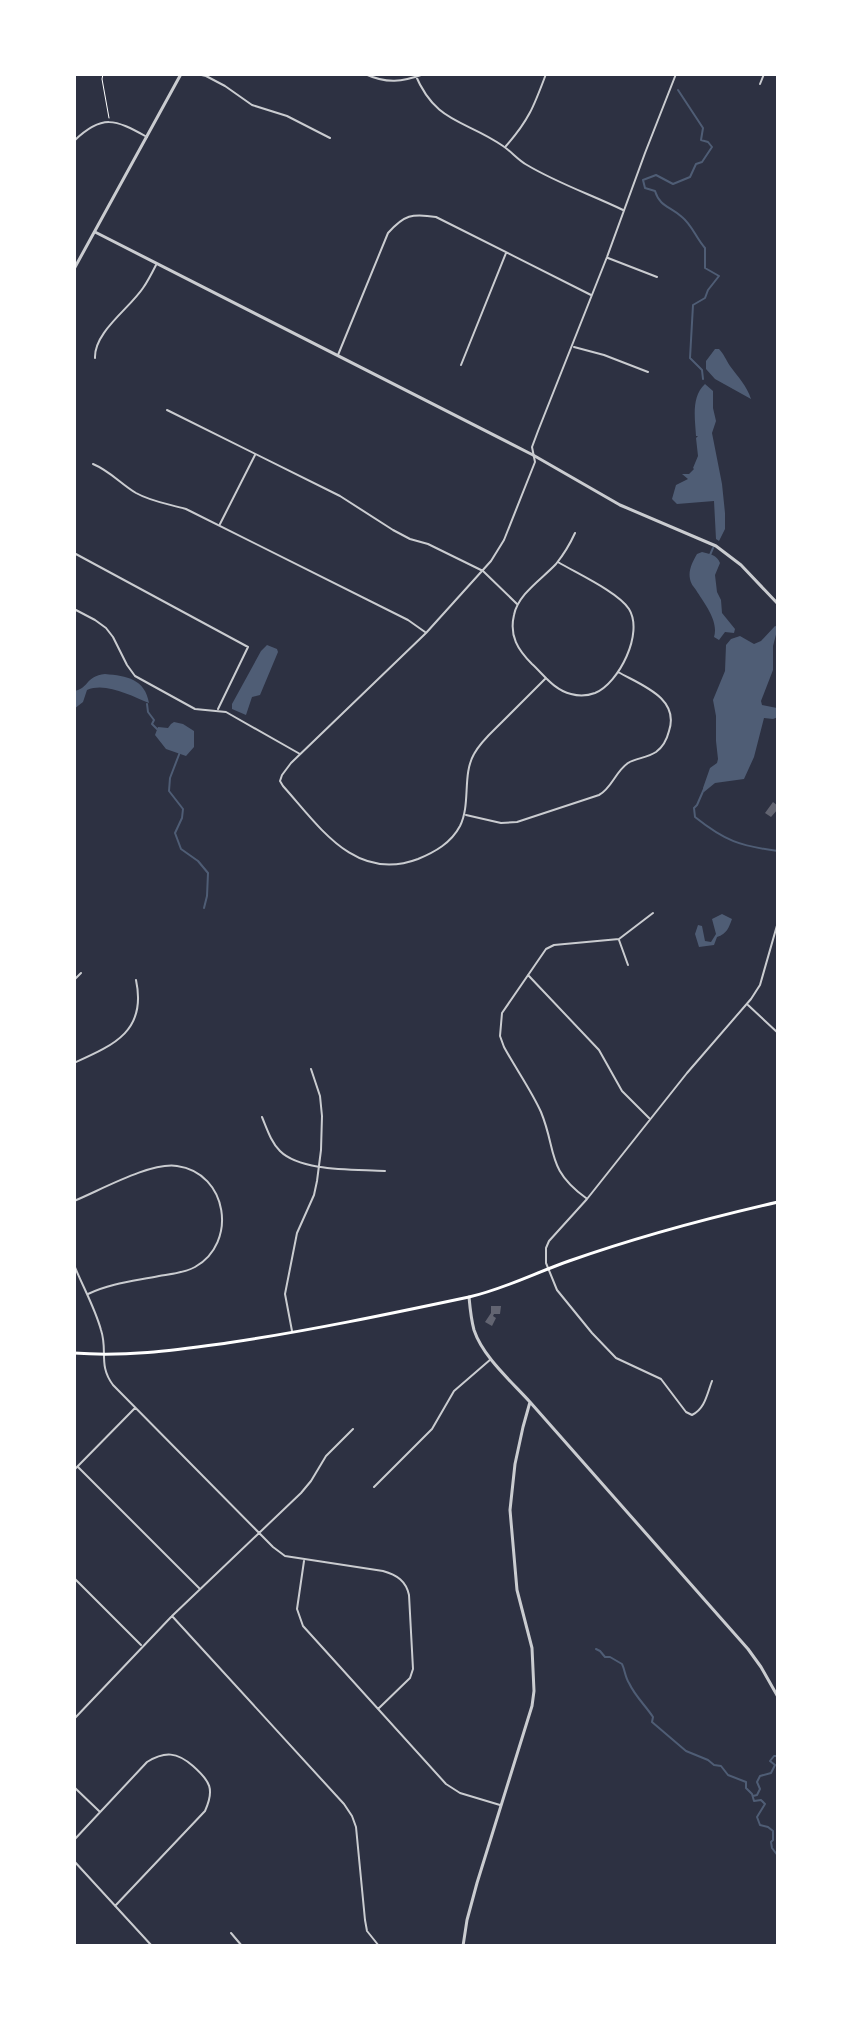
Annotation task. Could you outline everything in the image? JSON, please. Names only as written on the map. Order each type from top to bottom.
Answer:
[{"type":"main road","points":[[74,1353],[155,1353],[292,1332],[494,1292],[569,1261],[712,1218],[778,1202]]},
{"type":"street","points":[[74,269],[181,74]]},
{"type":"street","points":[[197,74],[205,75],[252,105],[287,116],[330,138]]},
{"type":"street","points":[[365,74],[392,82],[424,74]]},
{"type":"street","points":[[505,147],[527,120],[546,74]]},
{"type":"street","points":[[546,678],[472,756],[464,815],[456,833],[433,853],[410,862],[374,863],[351,855],[322,829],[280,781],[301,754],[426,633],[499,551],[535,462],[532,447],[676,74]]},
{"type":"street","points":[[760,84],[764,74]]},
{"type":"street","points":[[415,75],[424,95],[434,107],[452,119],[505,147],[529,166],[624,210]]},
{"type":"street","points":[[74,141],[91,126],[110,121],[126,125],[147,137]]},
{"type":"street","points":[[338,355],[388,233],[403,219],[419,215],[436,217],[592,296]]},
{"type":"street","points":[[95,232],[533,455],[620,505],[716,546],[741,565],[778,604]]},
{"type":"street","points":[[461,365],[507,252]]},
{"type":"street","points":[[607,257],[657,277]]},
{"type":"street","points":[[95,358],[95,348],[105,331],[144,288],[156,264]]},
{"type":"street","points":[[572,346],[648,372]]},
{"type":"street","points":[[167,410],[340,496],[410,539],[428,544],[483,571],[517,604]]},
{"type":"street","points":[[219,525],[256,454]]},
{"type":"street","points":[[93,464],[112,474],[134,492],[186,509],[408,620],[426,633]]},
{"type":"street","points":[[558,562],[620,599],[634,622],[631,648],[608,684],[595,693],[568,694],[555,687],[526,658],[511,629],[517,604],[558,562],[575,533]]},
{"type":"street","points":[[74,553],[248,647],[218,710]]},
{"type":"street","points":[[74,609],[106,628],[135,676],[195,709],[226,712],[301,754]]},
{"type":"street","points":[[464,815],[501,823],[517,822],[599,795],[606,792],[625,765],[663,746],[671,724],[667,705],[656,693],[617,672]]},
{"type":"street","points":[[587,1199],[562,1176],[554,1161],[541,1113],[500,1036],[502,1013],[546,949],[554,945],[619,939],[653,913]]},
{"type":"street","points":[[712,1381],[704,1405],[692,1415],[686,1412],[661,1379],[616,1358],[606,1348],[557,1290],[545,1254],[549,1241],[747,1004],[760,985],[778,922]]},
{"type":"street","points":[[619,939],[628,965]]},
{"type":"street","points":[[74,980],[81,973]]},
{"type":"street","points":[[528,975],[599,1050],[622,1091],[650,1118]]},
{"type":"street","points":[[74,1063],[111,1046],[131,1026],[138,1003],[136,980]]},
{"type":"street","points":[[747,1004],[778,1033]]},
{"type":"street","points":[[292,1332],[285,1294],[297,1233],[314,1195],[319,1166],[322,1116],[320,1096],[311,1069]]},
{"type":"street","points":[[262,1117],[269,1135],[289,1159],[302,1164],[385,1171]]},
{"type":"street","points":[[74,1201],[149,1169],[163,1165],[180,1166],[196,1172],[210,1184],[219,1197],[223,1212],[219,1241],[209,1256],[194,1268],[115,1284],[87,1295]]},
{"type":"street","points":[[74,1265],[103,1336],[103,1366],[107,1377],[279,1553],[395,1574],[407,1588],[413,1669],[410,1678],[378,1709]]},
{"type":"street","points":[[469,1297],[475,1332],[491,1358],[748,1649],[778,1697]]},
{"type":"street","points":[[374,1487],[432,1429],[454,1391],[491,1358]]},
{"type":"street","points":[[463,1946],[476,1888],[528,1720],[534,1691],[532,1648],[517,1590],[510,1510],[515,1464],[530,1402]]},
{"type":"street","points":[[74,1470],[136,1407]]},
{"type":"street","points":[[74,1719],[172,1616],[301,1493],[323,1460],[353,1429]]},
{"type":"street","points":[[78,1467],[200,1589]]},
{"type":"street","points":[[305,1559],[297,1609],[303,1626],[446,1784],[460,1793],[501,1805]]},
{"type":"street","points":[[74,1578],[142,1647]]},
{"type":"street","points":[[172,1616],[352,1816],[356,1827],[367,1931],[379,1946]]},
{"type":"street","points":[[74,1840],[147,1762],[157,1756],[172,1754],[184,1758],[205,1776],[211,1788],[205,1811],[115,1906]]},
{"type":"street","points":[[74,1787],[100,1812]]},
{"type":"street","points":[[74,1861],[152,1946]]},
{"type":"street","points":[[231,1933],[242,1946]]},
{"type":"path","points":[[103,74],[110,121]]},
{"type":"water","points":[[715,349],[722,353],[751,399],[715,379],[706,369],[706,361]]},
{"type":"water","points":[[705,384],[713,391],[716,421],[712,433],[725,513],[725,529],[719,541],[716,539],[714,501],[677,504],[672,499],[676,485],[688,479],[682,474],[689,474],[694,469],[698,456],[695,408]]},
{"type":"water","points":[[702,552],[715,557],[720,563],[715,575],[717,592],[722,613],[735,629],[734,633],[725,632],[719,640],[714,637],[710,612],[690,579],[692,563]]},
{"type":"water","points":[[775,626],[778,627],[773,646],[773,670],[761,701],[762,705],[777,708],[778,717],[764,718],[754,757],[744,779],[715,783],[704,792],[710,768],[718,759],[713,700],[725,671],[726,645],[740,636],[754,644]]},
{"type":"water","points":[[267,645],[278,652],[260,695],[252,697],[246,715],[232,709],[232,704]]},
{"type":"water","points":[[105,674],[134,680],[144,689],[149,703],[118,691],[94,688],[87,690],[83,702],[74,709],[74,691],[94,677]]},
{"type":"water","points":[[174,722],[194,731],[194,747],[186,756],[166,749],[155,735],[158,727],[168,728]]},
{"type":"water","points":[[722,914],[732,919],[727,930],[717,937],[714,945],[699,947],[695,934],[698,925],[702,926],[705,941],[711,942],[716,934],[712,919]]},
{"type":"building","points":[[773,802],[778,809],[771,817],[765,813]]},
{"type":"building","points":[[491,1306],[501,1306],[500,1314],[493,1316],[496,1318],[492,1326],[485,1322],[491,1313]]},
{"type":"waterway","points":[[678,90],[703,128],[701,140],[712,147],[702,162],[696,164],[690,177],[673,184],[656,175],[643,180],[645,188],[655,191],[663,203],[689,224],[705,248],[705,268],[719,276],[705,298],[693,305],[690,358],[702,370],[703,379]]},
{"type":"waterway","points":[[710,555],[713,548]]},
{"type":"waterway","points":[[147,704],[154,720],[152,724],[157,729]]},
{"type":"waterway","points":[[180,752],[170,778],[169,791],[183,809],[175,833],[181,849],[208,873],[204,908]]},
{"type":"waterway","points":[[704,789],[694,808],[695,817],[734,841],[778,851]]},
{"type":"waterway","points":[[596,1649],[605,1657],[622,1664],[631,1688],[653,1717],[652,1722],[686,1751],[721,1766],[728,1775],[746,1782],[754,1801],[761,1800],[765,1804],[757,1817],[760,1825],[773,1831],[772,1848],[778,1856]]},
{"type":"waterway","points":[[753,1796],[760,1789],[757,1782],[760,1776],[771,1773],[775,1765],[770,1761],[778,1756]]}]
